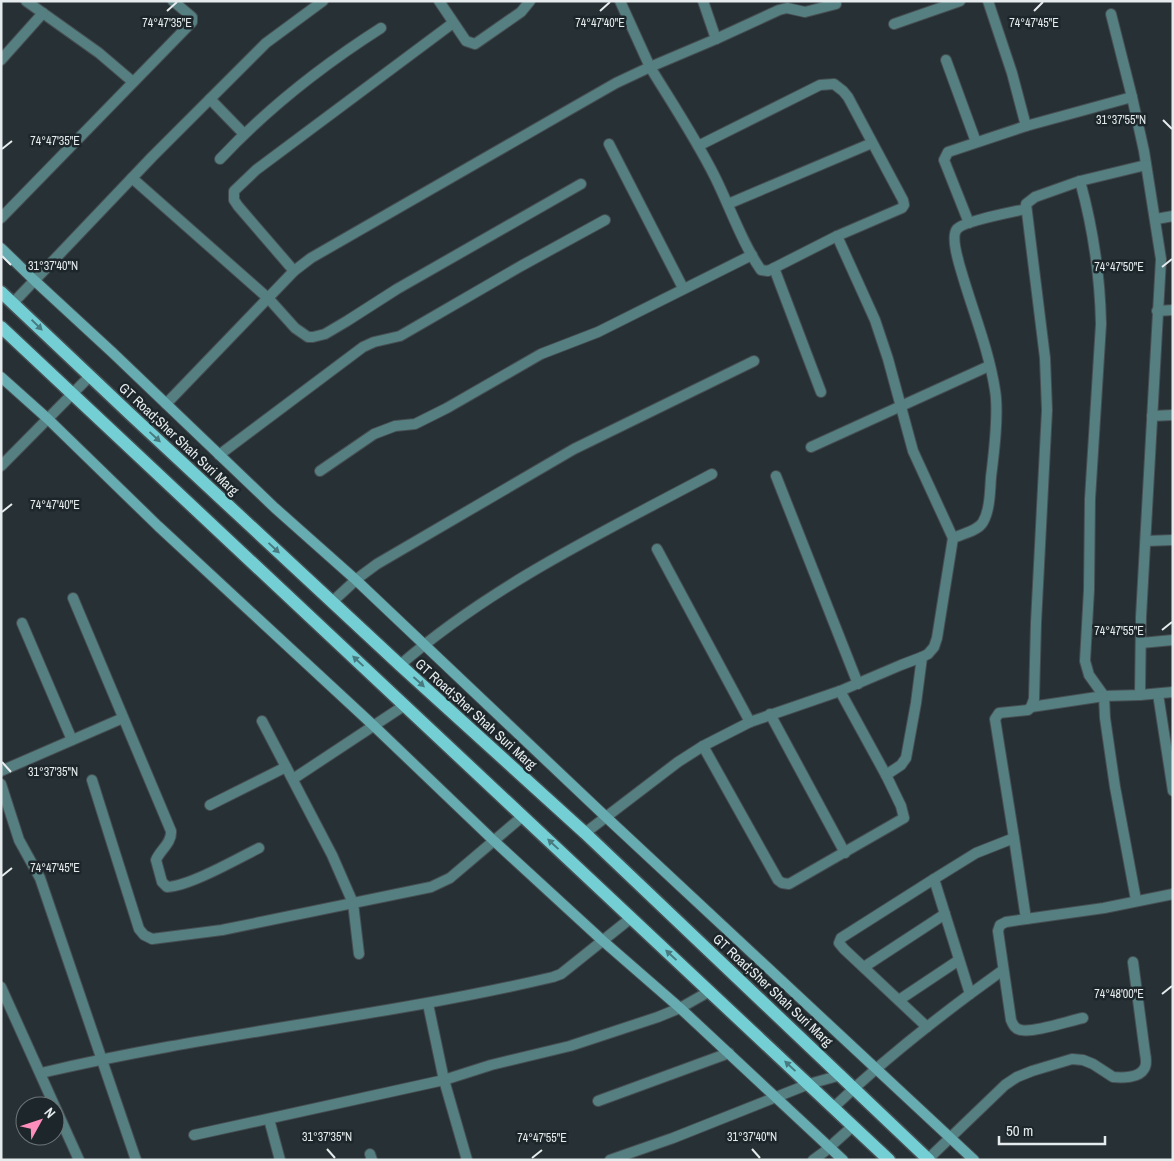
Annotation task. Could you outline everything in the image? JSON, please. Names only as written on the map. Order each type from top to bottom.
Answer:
[{"type":"main road","points":[[1,248],[275,508],[356,580],[606,817],[974,1160]]},
{"type":"main road","name":"GT Road;Sher Shah Suri Marg","points":[[1,292],[400,665],[585,833],[929,1159]]},
{"type":"main road","points":[[1,327],[834,1107],[883,1157]]},
{"type":"main road","points":[[1,377],[48,419],[158,526],[374,726],[493,840],[603,941],[680,1008],[843,1160]]},
{"type":"street","points":[[26,1],[134,82]]},
{"type":"street","points":[[1,218],[192,22],[192,18],[173,1]]},
{"type":"street","points":[[13,303],[132,178],[266,43],[323,1]]},
{"type":"street","points":[[439,1],[466,40],[475,44],[521,12],[530,1]]},
{"type":"street","points":[[620,1],[650,67],[698,146],[761,270],[768,271],[837,236],[900,209],[904,205],[848,97],[834,84],[812,89],[698,146]]},
{"type":"street","points":[[703,1],[716,40]]},
{"type":"street","points":[[894,24],[960,1]]},
{"type":"street","points":[[988,1],[1012,73],[1026,126]]},
{"type":"street","points":[[166,404],[294,271],[311,258],[616,83],[716,40],[786,5],[805,12],[836,4]]},
{"type":"street","points":[[1,60],[43,13]]},
{"type":"street","points":[[1111,14],[1132,97],[1146,165],[1161,259],[1141,643],[1140,695]]},
{"type":"street","points":[[294,271],[238,206],[234,200],[234,191],[256,170],[453,23]]},
{"type":"street","points":[[220,159],[244,134],[305,82],[354,45],[381,28]]},
{"type":"street","points":[[946,60],[976,142]]},
{"type":"street","points":[[969,223],[944,160],[948,152],[1026,126],[1132,97]]},
{"type":"street","points":[[210,99],[244,134]]},
{"type":"street","points":[[728,204],[872,143]]},
{"type":"street","points":[[609,144],[683,288]]},
{"type":"street","points":[[1031,707],[1034,699],[1036,614],[1047,410],[1045,358],[1026,204],[1035,197],[1080,181],[1146,165]]},
{"type":"street","points":[[132,178],[268,299],[300,333],[308,336],[318,336],[347,322],[397,289],[581,184]]},
{"type":"street","points":[[1080,181],[1091,220],[1101,300],[1090,499],[1089,590],[1085,661],[1089,675],[1104,696],[1105,718],[1115,787],[1136,900]]},
{"type":"street","points":[[953,538],[980,526],[984,521],[992,472],[996,407],[995,391],[989,366],[954,244],[954,237],[956,229],[969,223],[1026,209]]},
{"type":"street","points":[[1156,219],[1173,216]]},
{"type":"street","points":[[220,455],[363,347],[374,342],[400,336],[605,220]]},
{"type":"street","points":[[585,833],[702,746],[750,722],[840,691],[901,664],[922,657],[928,654],[934,647],[953,538],[913,451],[888,359],[875,320],[837,236]]},
{"type":"street","points":[[320,471],[374,434],[395,426],[415,424],[447,408],[541,354],[598,332],[752,254]]},
{"type":"street","points":[[774,268],[821,392]]},
{"type":"street","points":[[1157,311],[1173,310]]},
{"type":"street","points":[[332,602],[376,564],[574,449],[754,361]]},
{"type":"street","points":[[812,447],[901,408],[989,366]]},
{"type":"street","points":[[1,466],[90,376]]},
{"type":"street","points":[[1152,416],[1173,415]]},
{"type":"street","points":[[400,665],[452,623],[551,561],[712,474]]},
{"type":"street","points":[[776,476],[858,684]]},
{"type":"street","points":[[1146,541],[1173,540]]},
{"type":"street","points":[[657,549],[750,722]]},
{"type":"street","points":[[73,598],[171,831],[169,841],[156,860],[156,867],[164,886],[173,887],[259,848]]},
{"type":"street","points":[[22,623],[72,740]]},
{"type":"street","points":[[1141,643],[1173,640]]},
{"type":"street","points":[[886,776],[906,758],[922,657]]},
{"type":"street","points":[[702,746],[778,880],[789,884],[904,818],[901,806],[886,776],[840,691]]},
{"type":"street","points":[[1026,918],[995,719],[999,713],[1022,712],[1031,707],[1104,696],[1173,692]]},
{"type":"street","points":[[1158,694],[1173,791]]},
{"type":"street","points":[[293,779],[404,705]]},
{"type":"street","points":[[770,714],[845,853]]},
{"type":"street","points":[[1,771],[123,718]]},
{"type":"street","points":[[262,721],[332,855],[353,903],[359,954]]},
{"type":"street","points":[[210,805],[286,767]]},
{"type":"street","points":[[92,780],[139,929],[148,938],[156,939],[222,930],[431,887],[442,883],[523,816]]},
{"type":"street","points":[[1,784],[19,840],[40,878],[136,1160]]},
{"type":"street","points":[[927,1027],[841,946],[839,941],[976,853],[1014,838]]},
{"type":"street","points":[[934,879],[970,994]]},
{"type":"street","points":[[1083,1018],[1031,1030],[1020,1030],[1014,1027],[1010,1020],[998,937],[1000,925],[1026,918],[1104,908],[1173,894]]},
{"type":"street","points":[[864,967],[945,914]]},
{"type":"street","points":[[41,1073],[102,1058],[428,1004],[553,977],[561,974],[631,918]]},
{"type":"street","points":[[898,1000],[959,960]]},
{"type":"street","points":[[929,1159],[1005,1085],[1032,1070],[1072,1059],[1083,1060],[1093,1064],[1113,1077],[1139,1074],[1144,1071],[1146,1053],[1133,962]]},
{"type":"street","points":[[834,1107],[927,1027],[1003,970]]},
{"type":"street","points":[[1,987],[79,1160]]},
{"type":"street","points":[[194,1136],[444,1080],[491,1065],[570,1046],[658,1017],[680,1008],[710,991]]},
{"type":"street","points":[[428,1004],[444,1080],[467,1160]]},
{"type":"street","points":[[598,1101],[729,1053]]},
{"type":"street","points":[[610,1160],[727,1117],[776,1096],[841,1075]]},
{"type":"street","points":[[269,1120],[280,1160]]},
{"type":"street","points":[[812,1160],[853,1126]]}]
